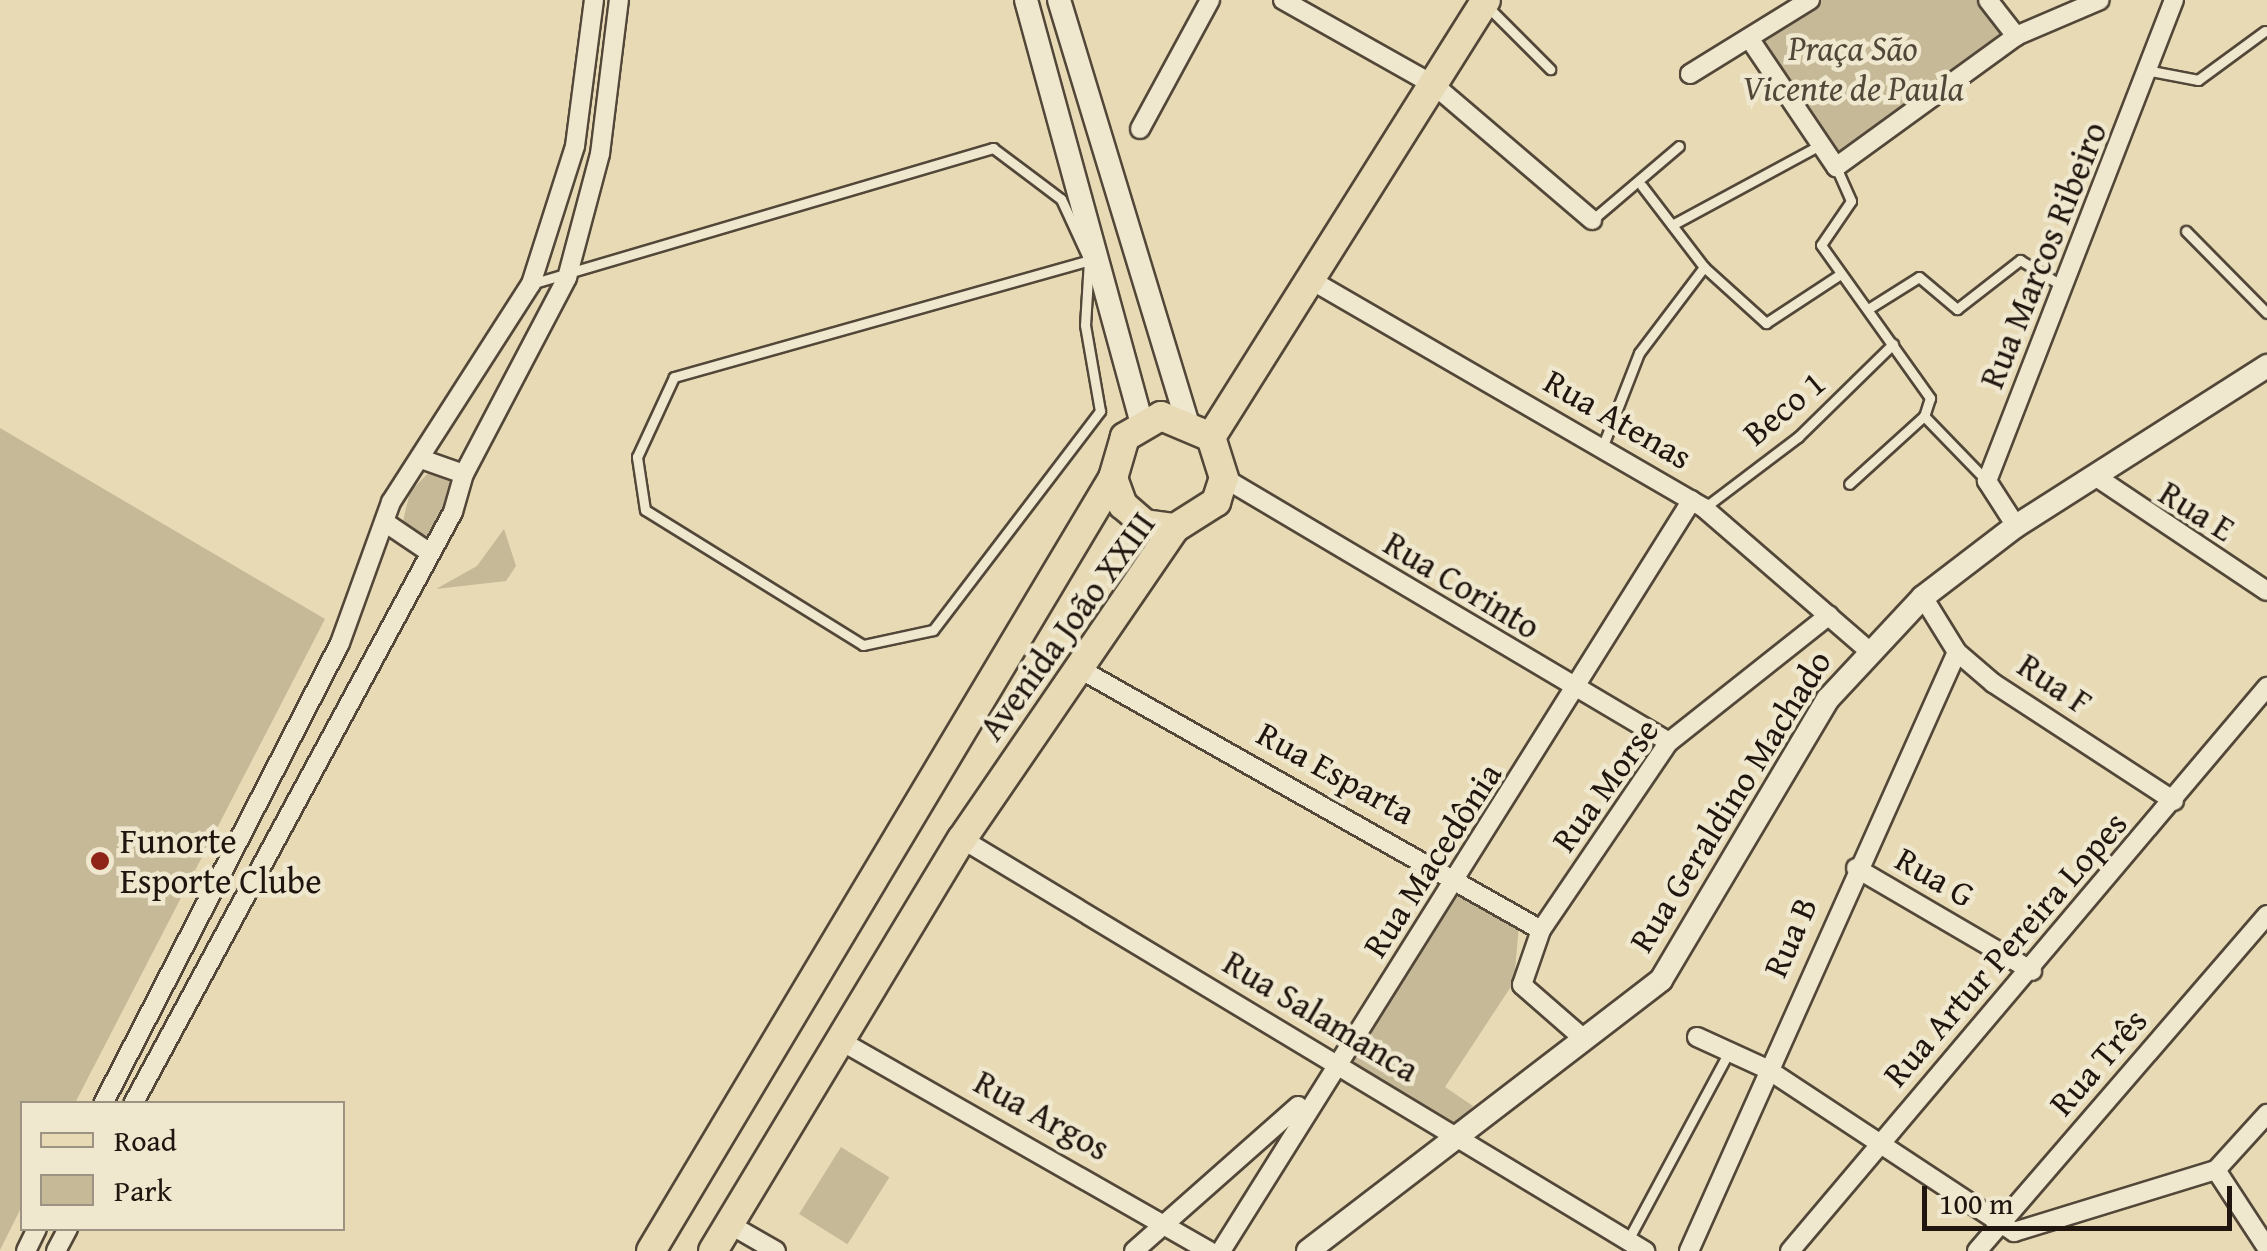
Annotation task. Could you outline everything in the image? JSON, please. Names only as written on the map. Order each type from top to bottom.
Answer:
[{"type":"main road","points":[[1211,437],[1485,2]]},
{"type":"main road","points":[[1175,528],[1145,524],[1123,505],[1112,478],[1125,436],[1142,423],[1186,420],[1211,437],[1224,478]]},
{"type":"main road","name":"Avenida João XXIII","points":[[651,1251],[1112,478]]},
{"type":"main road","name":"Avenida João XXIII","points":[[713,1251],[962,839],[1175,528],[1198,520],[1224,478]]},
{"type":"street","points":[[105,1101],[340,643],[386,523],[531,284],[575,146],[594,0]]},
{"type":"street","points":[[135,1101],[426,550],[453,512],[464,474],[567,278],[600,154],[619,0]]},
{"type":"street","points":[[1026,0],[1142,423]]},
{"type":"street","points":[[1059,0],[1186,420]]},
{"type":"street","points":[[1140,129],[1210,0]]},
{"type":"street","points":[[1283,0],[1434,86],[1592,220]]},
{"type":"street","points":[[1690,74],[1810,0]]},
{"type":"street","points":[[1988,0],[2016,36]]},
{"type":"street","points":[[1750,38],[1836,167],[2016,36],[2100,0]]},
{"type":"street","name":"Rua Marcos Ribeiro","points":[[1987,481],[2066,288],[2174,0]]},
{"type":"street","name":"Rua Atenas","points":[[1312,280],[1698,504],[1867,650]]},
{"type":"street","name":"Rua Geraldino Machado","points":[[1308,1251],[1584,1039],[1685,950],[1804,734],[1867,650],[1923,597],[2016,526],[2098,478],[2267,366]]},
{"type":"street","points":[[424,460],[464,474]]},
{"type":"street","name":"Rua Corinto","points":[[1224,478],[1576,692],[1669,742]]},
{"type":"street","name":"Rua E","points":[[2098,478],[2267,592]]},
{"type":"street","points":[[1987,481],[2016,526]]},
{"type":"street","name":"Rua Macedônia","points":[[1221,1251],[1311,1094],[1336,1064],[1462,879],[1576,692],[1698,504]]},
{"type":"street","points":[[386,523],[426,550]]},
{"type":"street","name":"Rua F","points":[[1923,597],[1957,652],[2174,801]]},
{"type":"street","name":"Rua Morse","points":[[1541,930],[1669,742],[1829,615]]},
{"type":"street","name":"Rua B","points":[[1689,1251],[1856,868],[1957,652]]},
{"type":"street","name":"Rua Esparta","points":[[1078,668],[1462,879],[1541,930]]},
{"type":"street","name":"Rua Artur Pereira Lopes","points":[[1790,1251],[2032,971],[2267,687]]},
{"type":"street","name":"Rua Salamanca","points":[[962,839],[1645,1251]]},
{"type":"street","name":"Rua G","points":[[1856,868],[2032,971]]},
{"type":"street","points":[[211,897],[234,908]]},
{"type":"street","name":"Rua Três","points":[[1977,1251],[2267,915]]},
{"type":"street","points":[[1541,930],[1522,985],[1584,1039]]},
{"type":"street","points":[[1698,1037],[1767,1068],[2014,1232],[2216,1170],[2267,1114]]},
{"type":"street","name":"Rua Argos","points":[[841,1041],[1168,1222],[1208,1251]]},
{"type":"street","points":[[1134,1251],[1311,1094]]},
{"type":"street","points":[[2216,1170],[2267,1248]]},
{"type":"street","points":[[729,1224],[776,1251]]},
{"type":"lane","points":[[1485,2],[1550,69]]},
{"type":"lane","points":[[2150,71],[2198,80],[2265,31]]},
{"type":"lane","points":[[1672,225],[1820,145]]},
{"type":"lane","points":[[1592,220],[1642,186],[1679,146]]},
{"type":"lane","points":[[531,284],[567,278],[655,243],[993,148],[1061,199],[1089,260],[1085,325],[1100,411],[933,630],[864,645],[645,510],[637,457],[674,377],[1089,260]]},
{"type":"lane","points":[[1836,167],[1851,201],[1820,240],[1839,275],[1868,309],[1930,398],[1924,416],[1848,484]]},
{"type":"lane","points":[[1642,186],[1704,267],[1770,325],[1839,275]]},
{"type":"lane","points":[[2186,231],[2267,312]]},
{"type":"lane","points":[[1868,309],[1919,276],[1957,309],[2020,260],[2066,288]]},
{"type":"lane","points":[[1602,448],[1639,354],[1704,267]]},
{"type":"lane","name":"Beco 1","points":[[1698,504],[1798,437],[1893,344]]},
{"type":"lane","points":[[1924,416],[1987,481]]},
{"type":"lane","points":[[1628,1240],[1729,1052]]},
{"type":"green space","name":"Praça São Vicente de Paula","points":[[1813,0],[1988,0],[2016,36],[1836,167],[1749,38]]},
{"type":"green space","name":"Funorte Esporte Clube","points":[[0,428],[325,619],[76,1101],[20,1101],[20,1210],[0,1250]]},
{"type":"green space","points":[[430,471],[453,482],[448,512],[426,540],[403,521],[410,492]]},
{"type":"green space","points":[[504,529],[516,566],[506,581],[436,589],[477,566]]},
{"type":"green space","points":[[1463,887],[1519,925],[1514,982],[1445,1087],[1473,1106],[1454,1128],[1345,1065]]},
{"type":"green space","points":[[841,1147],[889,1177],[847,1244],[799,1214]]},
{"type":"place","name":"Funorte Esporte Clube","points":[[100,861]]}]
